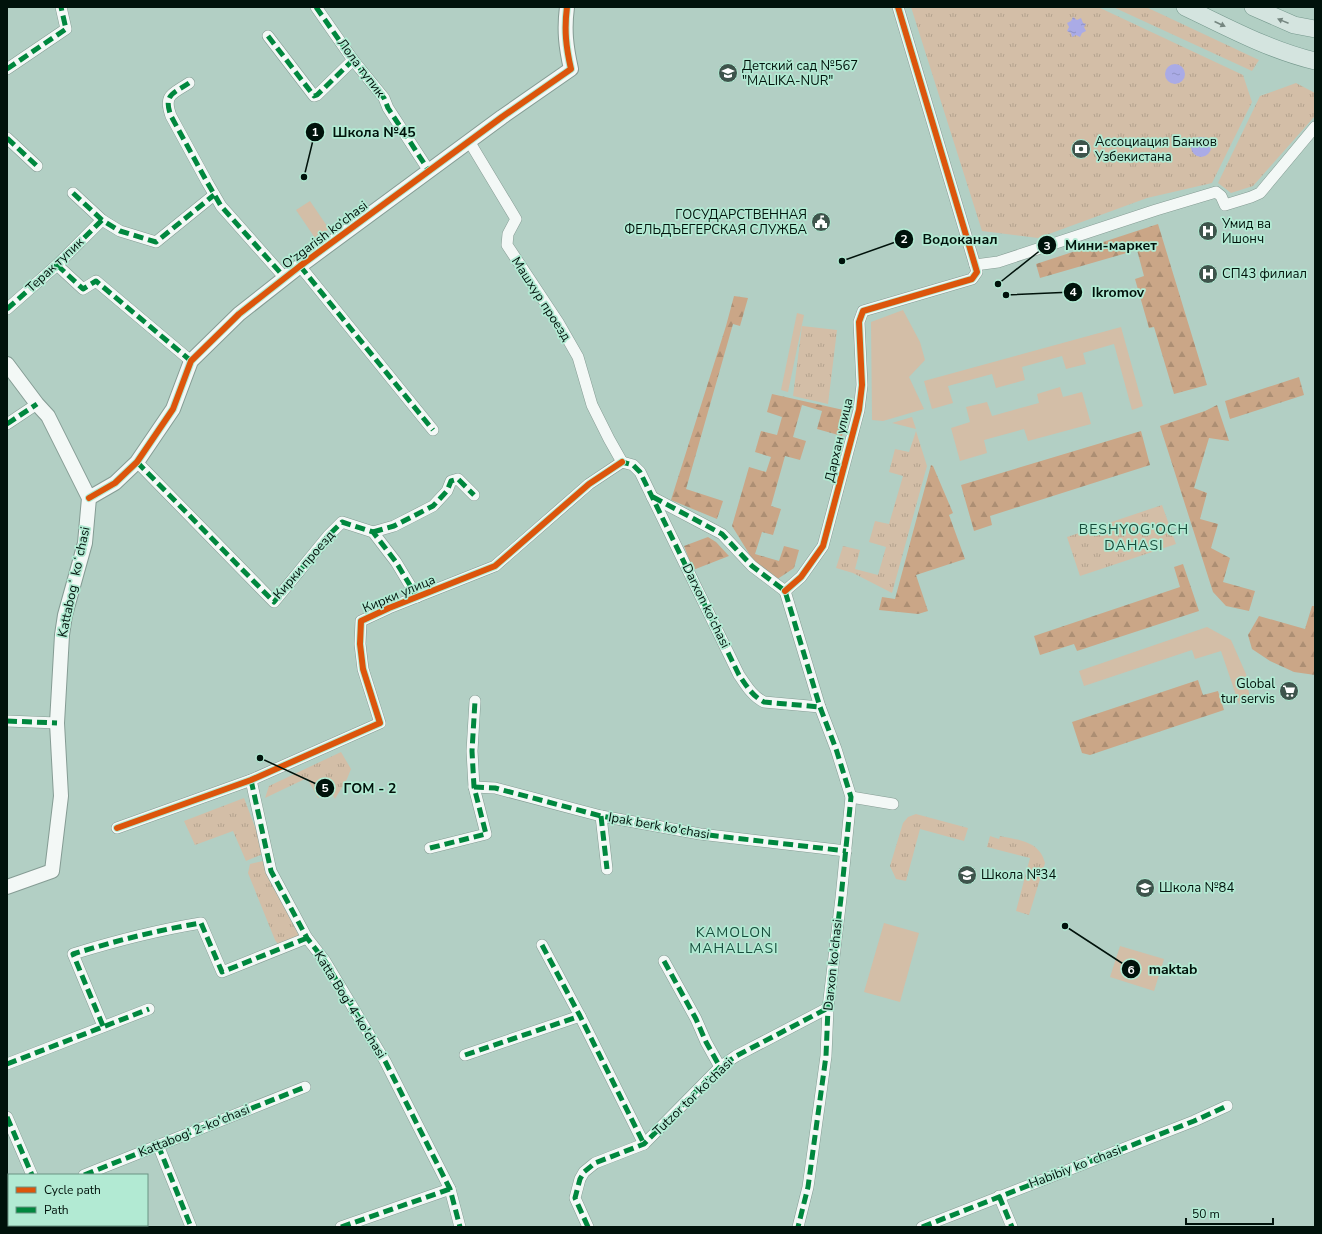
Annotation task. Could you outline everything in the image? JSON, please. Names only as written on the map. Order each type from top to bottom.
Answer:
[{"type":"main road","points":[[1185,7],[1258,41],[1296,56],[1315,66]]},
{"type":"main road","points":[[1253,7],[1294,25],[1315,29]]},
{"type":"main road","points":[[1296,56],[1315,61]]},
{"type":"street","points":[[7,69],[66,29],[61,7]]},
{"type":"street","name":"Лола тупик","points":[[316,7],[353,60],[384,98],[388,108],[429,171]]},
{"type":"street","name":"O‘zgarish ko‘chasi","points":[[89,498],[115,483],[137,462],[173,409],[192,361],[239,314],[300,266],[469,141],[571,69],[566,49],[565,36],[567,7]]},
{"type":"street","points":[[898,7],[975,265],[998,262],[1156,210],[1216,192],[1221,196],[1225,205],[1251,197],[1260,193],[1315,127]]},
{"type":"street","points":[[268,36],[314,96],[353,60]]},
{"type":"street","points":[[189,83],[171,96],[168,100],[167,105],[171,116],[221,206],[285,278]]},
{"type":"street","points":[[7,138],[37,166]]},
{"type":"street","name":"Машхур проезд","points":[[469,141],[516,219],[508,234],[507,246],[558,322],[578,357],[592,405],[622,462]]},
{"type":"street","points":[[73,193],[102,220],[120,231],[156,242],[214,195]]},
{"type":"street","name":"Терак тупик","points":[[7,309],[57,265],[102,220]]},
{"type":"street","points":[[57,265],[83,290],[96,281],[192,361]]},
{"type":"street","name":"Дархан улица","points":[[785,591],[801,577],[823,546],[859,410],[862,385],[859,322],[863,312],[972,279],[977,272],[975,265]]},
{"type":"street","points":[[300,266],[433,430]]},
{"type":"street","points":[[7,364],[37,404],[48,416],[89,498]]},
{"type":"street","points":[[7,424],[37,404]]},
{"type":"street","name":"Кирки проезд","points":[[137,462],[274,602],[301,571],[328,536],[342,522],[373,532]]},
{"type":"street","name":"Darxon ko'chasi","points":[[622,462],[633,465],[637,468],[739,675],[752,693],[764,702],[820,707]]},
{"type":"street","name":"Кирки улица","points":[[116,828],[250,780],[380,723],[363,669],[360,644],[361,621],[495,566],[589,484],[622,462]]},
{"type":"street","points":[[417,597],[396,562],[373,532],[394,526],[433,506],[447,491],[451,481],[458,479],[474,495]]},
{"type":"street","points":[[652,497],[722,534],[752,566],[785,591]]},
{"type":"street","name":"Kattabogʻ koʻchasi","points":[[7,887],[52,871],[61,796],[57,723],[62,635],[65,615],[85,543],[89,498]]},
{"type":"street","name":"Darxon ko'chasi","points":[[785,591],[820,707],[836,749],[851,797],[828,1008],[826,1056],[808,1187],[798,1227]]},
{"type":"street","points":[[430,848],[486,834],[474,787],[472,751],[476,701]]},
{"type":"street","points":[[7,721],[57,723]]},
{"type":"street","name":"Katta Bog' 4-ko'chasi","points":[[250,780],[271,871],[307,938],[325,961],[385,1061],[450,1189],[460,1227]]},
{"type":"street","name":"Ipak berk ko'chasi","points":[[474,787],[495,788],[602,816],[700,834],[846,851]]},
{"type":"street","points":[[851,797],[893,804]]},
{"type":"street","points":[[602,816],[607,869]]},
{"type":"street","points":[[103,1026],[73,954],[102,945],[180,926],[201,923],[222,972],[307,938]]},
{"type":"street","name":"Tutzor tor ko‘chasi","points":[[542,945],[580,1016],[644,1144]]},
{"type":"street","points":[[664,960],[720,1067]]},
{"type":"street","name":"Tutzor tor ko‘chasi","points":[[588,1227],[576,1198],[580,1179],[584,1172],[595,1163],[644,1144],[720,1067],[736,1056],[828,1008]]},
{"type":"street","points":[[7,1064],[149,1009]]},
{"type":"street","points":[[465,1055],[580,1016]]},
{"type":"street","name":"Kattabog' 2-ko'chasi","points":[[86,1174],[305,1087]]},
{"type":"street","name":"Habibiy koʻchasi","points":[[922,1227],[1194,1122],[1227,1106]]},
{"type":"street","points":[[7,1117],[32,1174]]},
{"type":"street","points":[[158,1145],[191,1227]]},
{"type":"street","points":[[340,1227],[450,1189]]},
{"type":"street","points":[[999,1196],[1012,1227]]},
{"type":"green space","points":[[911,7],[1098,7],[1243,75],[1252,102],[1212,183],[1147,198],[1038,238],[982,231]]},
{"type":"green space","points":[[1113,7],[1146,7],[1259,60],[1252,71]]},
{"type":"green space","points":[[1296,83],[1315,93],[1315,116],[1253,186],[1231,193],[1218,183],[1260,96]]},
{"type":"green space","points":[[310,201],[329,229],[315,238],[296,210]]},
{"type":"green space","points":[[1158,224],[1207,385],[1174,394],[1154,327],[1149,328],[1135,279],[1144,276],[1137,250],[1040,278],[1036,264]]},
{"type":"green space","points":[[734,296],[748,298],[740,326],[733,324],[686,489],[723,501],[717,519],[671,500],[726,326]]},
{"type":"green space","points":[[903,310],[920,342],[925,360],[909,377],[924,409],[883,421],[872,420],[871,322]]},
{"type":"green space","points":[[797,313],[804,315],[788,392],[781,390]]},
{"type":"green space","points":[[802,326],[837,330],[828,404],[793,396]]},
{"type":"green space","points":[[1121,327],[1143,406],[1132,410],[1114,344],[1083,353],[1086,364],[1066,369],[1062,356],[1022,367],[1025,380],[996,388],[992,374],[948,386],[953,403],[932,409],[924,381]]},
{"type":"green space","points":[[1299,377],[1304,395],[1230,419],[1225,401]]},
{"type":"green space","points":[[1060,387],[1063,397],[1082,392],[1091,424],[1028,441],[1024,429],[984,440],[987,453],[960,461],[951,428],[970,422],[966,407],[987,402],[992,416],[1039,403],[1037,394]]},
{"type":"green space","points":[[772,394],[848,411],[842,436],[817,429],[822,411],[802,405],[793,437],[806,441],[800,460],[785,456],[771,506],[781,509],[773,535],[762,532],[755,554],[779,561],[784,546],[799,550],[794,568],[776,580],[761,573],[732,526],[749,467],[766,472],[771,457],[755,452],[761,431],[777,435],[782,417],[767,412]]},
{"type":"green space","points":[[1217,405],[1229,441],[1209,438],[1194,488],[1207,493],[1200,519],[1218,524],[1211,548],[1230,558],[1223,582],[1255,591],[1249,611],[1226,606],[1213,592],[1160,426],[1205,411]]},
{"type":"green space","points":[[912,417],[916,429],[892,423]]},
{"type":"green space","points":[[916,431],[927,466],[892,593],[853,573],[836,568],[843,546],[860,550],[855,569],[878,575],[886,547],[869,542],[875,521],[889,524],[903,476],[889,472],[895,449],[909,452]]},
{"type":"green space","points":[[1141,431],[1150,465],[990,516],[992,525],[974,531],[961,485]]},
{"type":"green space","points":[[931,465],[933,466],[953,513],[949,515],[965,559],[916,575],[928,611],[918,614],[879,610],[882,597],[895,599]]},
{"type":"green space","points":[[1162,505],[1176,544],[1080,576],[1067,537]]},
{"type":"green space","points":[[708,537],[716,542],[729,556],[693,570],[684,546]]},
{"type":"green space","points":[[1183,564],[1199,611],[1077,651],[1074,644],[1040,655],[1034,636],[1180,587],[1174,567]]},
{"type":"green space","points":[[1312,606],[1315,606],[1315,675],[1294,672],[1270,661],[1252,649],[1248,635],[1259,616],[1305,629]]},
{"type":"green space","points":[[1207,627],[1231,640],[1246,674],[1250,700],[1239,704],[1221,651],[1195,659],[1192,650],[1084,686],[1079,671]]},
{"type":"green space","points":[[1198,680],[1203,695],[1218,691],[1224,710],[1090,755],[1082,753],[1072,722]]},
{"type":"green space","points":[[341,752],[351,769],[335,799],[330,790],[318,798],[307,778],[265,798],[269,786]]},
{"type":"green space","points":[[244,798],[265,853],[246,861],[233,831],[195,845],[184,821]]},
{"type":"green space","points":[[916,814],[968,828],[964,841],[920,829],[906,881],[896,879],[890,866],[903,823],[908,817]]},
{"type":"green space","points":[[990,836],[999,839],[1000,836],[1021,840],[1033,846],[1042,856],[1045,863],[1029,915],[1016,911],[1030,858],[987,847]]},
{"type":"green space","points":[[263,861],[300,938],[280,947],[275,940],[248,873],[250,864]]},
{"type":"green space","points":[[884,923],[919,933],[900,1002],[864,992]]},
{"type":"green space","points":[[1120,946],[1164,959],[1154,991],[1110,977]]},
{"type":"water","points":[[1073,17],[1077,20],[1081,18],[1083,23],[1086,24],[1084,27],[1086,31],[1082,33],[1080,37],[1076,35],[1072,37],[1071,33],[1067,31],[1069,27],[1067,23],[1071,21]]},
{"type":"water","points":[[1175,64],[1182,67],[1185,74],[1182,81],[1175,84],[1168,81],[1165,74],[1168,67]]},
{"type":"water","points":[[1201,137],[1208,140],[1211,147],[1208,154],[1201,157],[1194,154],[1191,147],[1194,140]]},
{"type":"marked path","points":[[7,69],[66,29],[61,7]]},
{"type":"marked path","points":[[316,7],[353,60],[384,98],[388,108],[429,171]]},
{"type":"marked path","points":[[268,36],[314,96],[317,95],[353,60]]},
{"type":"marked path","points":[[189,83],[171,95],[168,103],[171,116],[221,206],[285,278]]},
{"type":"marked path","points":[[7,138],[37,166]]},
{"type":"marked path","points":[[73,193],[102,220],[120,231],[156,242],[214,195]]},
{"type":"marked path","points":[[7,309],[57,265],[102,220]]},
{"type":"marked path","points":[[57,265],[83,289],[96,281],[191,361]]},
{"type":"marked path","points":[[300,266],[433,430]]},
{"type":"marked path","points":[[7,424],[37,404]]},
{"type":"marked path","points":[[137,462],[274,602],[328,536],[342,522],[373,532],[396,562],[417,597]]},
{"type":"marked path","points":[[620,464],[622,462],[633,465],[640,472],[739,675],[750,690],[756,697],[764,702],[820,707]]},
{"type":"marked path","points":[[373,532],[394,526],[433,506],[447,491],[451,481],[458,479],[474,495]]},
{"type":"marked path","points":[[653,497],[722,534],[752,566],[785,591],[820,707],[836,749],[851,797],[828,1008],[826,1056],[808,1187],[798,1227]]},
{"type":"marked path","points":[[430,848],[486,834],[474,787],[472,751],[475,701]]},
{"type":"marked path","points":[[7,721],[57,723]]},
{"type":"marked path","points":[[251,780],[271,871],[307,938],[325,961],[385,1061],[450,1189],[460,1227]]},
{"type":"marked path","points":[[474,787],[495,788],[601,816],[700,834],[846,851]]},
{"type":"marked path","points":[[601,816],[607,869]]},
{"type":"marked path","points":[[103,1026],[73,954],[137,936],[201,923],[222,972],[307,938]]},
{"type":"marked path","points":[[542,945],[580,1016],[644,1144]]},
{"type":"marked path","points":[[664,961],[696,1019],[706,1042],[720,1067]]},
{"type":"marked path","points":[[588,1227],[575,1198],[580,1179],[584,1172],[595,1163],[644,1144],[720,1067],[736,1056],[828,1008]]},
{"type":"marked path","points":[[7,1064],[149,1009]]},
{"type":"marked path","points":[[465,1055],[580,1016]]},
{"type":"marked path","points":[[87,1174],[305,1087]]},
{"type":"marked path","points":[[922,1227],[1194,1121],[1227,1106]]},
{"type":"marked path","points":[[7,1117],[32,1174]]},
{"type":"marked path","points":[[158,1145],[191,1227]]},
{"type":"marked path","points":[[341,1227],[450,1189]]},
{"type":"marked path","points":[[999,1196],[1012,1227]]},
{"type":"cycle path","points":[[89,498],[115,483],[137,462],[173,409],[191,361],[239,314],[300,266],[502,117],[571,69],[566,38],[567,7]]},
{"type":"cycle path","points":[[785,591],[801,577],[823,546],[859,410],[862,385],[859,322],[863,311],[972,279],[977,272],[898,7]]},
{"type":"cycle path","points":[[117,828],[251,780],[380,723],[363,669],[360,644],[361,621],[389,608],[495,566],[589,484],[622,462]]},
{"type":"place","name":"Детский сад №567 \"MALIKA-NUR\"","points":[[728,73]]},
{"type":"place","name":"Ассоциация Банков Узбекистана","points":[[1081,149]]},
{"type":"place","name":"Школа №45","points":[[304,177]]},
{"type":"place","name":"ГОСУДАРСТВЕННАЯ ФЕЛЬДЪЕГЕРСКАЯ СЛУЖБА","points":[[821,222]]},
{"type":"place","name":"Умид ва Ишонч","points":[[1208,231]]},
{"type":"place","name":"Водоканал","points":[[842,261]]},
{"type":"place","name":"СП43 филиал","points":[[1208,274]]},
{"type":"place","name":"Мини-маркет","points":[[998,284]]},
{"type":"place","name":"Ikromov","points":[[1006,295]]},
{"type":"place","name":"Global tur servis","points":[[1289,691]]},
{"type":"place","name":"ГОМ - 2","points":[[260,758]]},
{"type":"place","name":"Школа №34","points":[[967,875]]},
{"type":"place","name":"Школа №84","points":[[1145,888]]},
{"type":"place","name":"maktab","points":[[1065,926]]},
{"type":"district","name":"BESHYOG'OCH DAHASI","points":[[1134,538]]},
{"type":"district","name":"KAMOLON MAHALLASI","points":[[734,940]]}]
